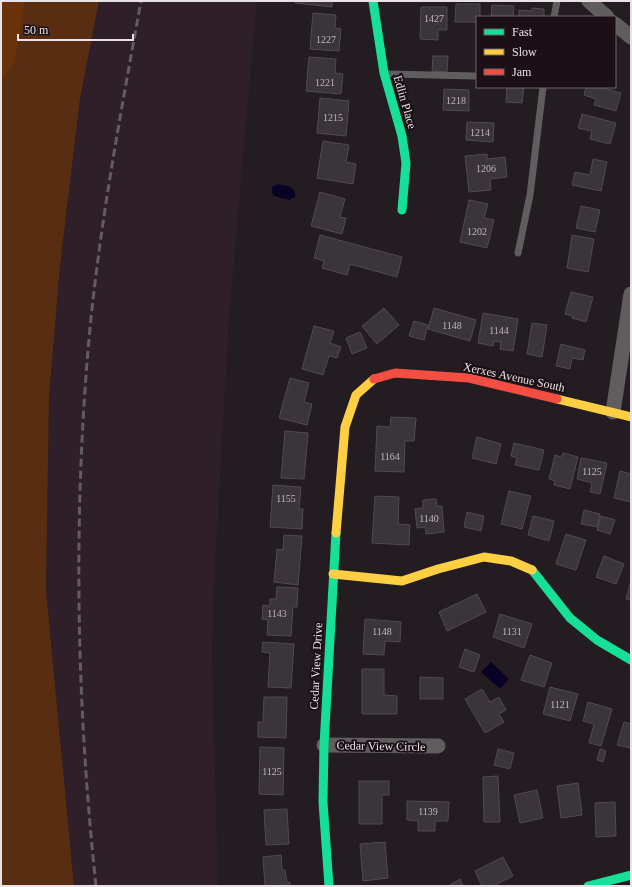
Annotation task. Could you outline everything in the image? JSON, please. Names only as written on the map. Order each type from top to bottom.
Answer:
[{"type":"street","name":"Edlin Place","points":[[373,1],[384,73],[402,136],[406,163],[402,210]]},
{"type":"street","points":[[589,1],[606,16]]},
{"type":"street","points":[[616,25],[631,37]]},
{"type":"street","points":[[613,412],[631,294]]},
{"type":"street","name":"Xerxes Avenue South","points":[[343,448],[347,419],[356,395],[376,377],[395,373],[469,378],[631,417]]},
{"type":"street","name":"Cedar View Drive","points":[[328,886],[323,802],[324,745],[333,574],[343,448]]},
{"type":"street","points":[[333,574],[402,581],[421,576],[438,569],[484,557],[511,561],[533,570],[570,618],[597,640],[631,660]]},
{"type":"street","name":"Cedar View Circle","points":[[324,745],[438,746]]},
{"type":"street","points":[[588,886],[631,875]]},
{"type":"lane","points":[[554,16],[557,1]]},
{"type":"lane","points":[[384,73],[476,76]]},
{"type":"lane","points":[[518,253],[530,195],[543,88]]},
{"type":"shaded area","points":[[1,1],[99,1],[80,99],[60,266],[49,397],[46,590],[74,886],[1,886]]},
{"type":"shaded area","points":[[1,1],[25,1],[14,64],[1,81]]},
{"type":"shaded area","points":[[99,1],[257,1],[229,318],[215,568],[212,650],[218,886],[74,886],[46,590],[49,397],[60,266],[80,99]]},
{"type":"shaded area","points":[[278,184],[292,189],[295,193],[295,197],[289,200],[274,196],[272,193],[272,187]]},
{"type":"shaded area","points":[[491,662],[509,679],[500,689],[481,672]]},
{"type":"building","points":[[295,1],[332,1],[332,7],[295,3]]},
{"type":"building","points":[[456,4],[480,4],[480,16],[476,16],[476,22],[455,22]]},
{"type":"building","points":[[492,5],[514,6],[513,16],[491,16]]},
{"type":"building","points":[[421,7],[447,7],[447,30],[438,30],[438,40],[420,39]]},
{"type":"building","points":[[532,8],[544,9],[544,16],[519,16],[519,10],[532,11]]},
{"type":"building","points":[[313,13],[336,15],[335,28],[341,29],[339,51],[310,49]]},
{"type":"building","points":[[433,56],[448,56],[447,72],[432,71]]},
{"type":"building","points":[[309,57],[336,59],[335,73],[343,74],[341,94],[306,91]]},
{"type":"building","points":[[507,88],[524,88],[522,103],[506,102]]},
{"type":"building","points":[[586,88],[604,88],[621,93],[616,111],[594,105],[596,99],[584,95]]},
{"type":"building","points":[[444,89],[469,90],[469,111],[443,110]]},
{"type":"building","points":[[320,98],[349,101],[346,136],[317,133]]},
{"type":"building","points":[[582,114],[616,123],[610,144],[590,139],[592,131],[578,128]]},
{"type":"building","points":[[467,122],[494,123],[493,142],[466,140]]},
{"type":"building","points":[[323,141],[349,145],[346,162],[356,164],[353,184],[317,178]]},
{"type":"building","points":[[487,154],[487,159],[505,157],[507,177],[490,179],[491,190],[469,192],[465,156]]},
{"type":"building","points":[[593,159],[607,162],[601,191],[572,185],[575,172],[590,175]]},
{"type":"building","points":[[320,192],[345,199],[340,217],[346,218],[342,234],[311,226]]},
{"type":"building","points":[[469,200],[488,204],[484,218],[494,220],[487,248],[460,242]]},
{"type":"building","points":[[581,206],[600,210],[595,232],[576,228]]},
{"type":"building","points":[[320,235],[402,257],[397,277],[350,264],[347,275],[322,268],[324,261],[314,258]]},
{"type":"building","points":[[572,235],[594,239],[588,272],[567,268]]},
{"type":"building","points":[[571,292],[593,297],[586,322],[572,318],[573,316],[565,314]]},
{"type":"building","points":[[384,308],[399,325],[377,344],[362,326]]},
{"type":"building","points":[[434,308],[476,320],[470,341],[428,329]]},
{"type":"building","points":[[483,313],[518,319],[513,351],[500,349],[501,342],[494,341],[493,346],[478,343]]},
{"type":"building","points":[[414,321],[428,325],[424,340],[409,336]]},
{"type":"building","points":[[532,323],[547,325],[542,357],[527,354]]},
{"type":"building","points":[[314,326],[334,331],[330,343],[341,347],[337,358],[329,356],[323,375],[302,369]]},
{"type":"building","points":[[360,332],[367,348],[352,354],[346,338]]},
{"type":"building","points":[[561,344],[585,350],[583,360],[572,358],[570,369],[556,366]]},
{"type":"building","points":[[290,378],[309,383],[304,402],[312,404],[307,425],[279,418]]},
{"type":"building","points":[[391,417],[416,418],[414,441],[405,441],[404,472],[375,471],[377,426],[390,427]]},
{"type":"building","points":[[285,431],[308,433],[304,479],[281,478]]},
{"type":"building","points":[[477,437],[501,444],[496,464],[472,458]]},
{"type":"building","points":[[514,443],[544,450],[539,470],[515,465],[517,458],[511,456]]},
{"type":"building","points":[[563,453],[578,457],[570,489],[554,485],[555,481],[549,479],[555,455],[561,457]]},
{"type":"building","points":[[581,458],[607,463],[600,494],[590,492],[592,483],[577,479]]},
{"type":"building","points":[[620,471],[631,474],[631,502],[614,498]]},
{"type":"building","points":[[273,485],[301,487],[299,509],[303,509],[302,529],[270,527]]},
{"type":"building","points":[[509,491],[531,496],[522,529],[501,524]]},
{"type":"building","points":[[375,496],[399,497],[398,524],[410,525],[409,545],[372,543]]},
{"type":"building","points":[[436,499],[437,506],[442,506],[444,532],[426,534],[425,527],[417,528],[415,509],[423,508],[423,500]]},
{"type":"building","points":[[584,510],[600,514],[597,527],[581,524]]},
{"type":"building","points":[[467,512],[484,516],[481,531],[464,527]]},
{"type":"building","points":[[533,516],[554,521],[549,541],[528,535]]},
{"type":"building","points":[[601,516],[615,520],[610,534],[597,530]]},
{"type":"building","points":[[566,534],[586,540],[576,570],[556,564]]},
{"type":"building","points":[[284,535],[302,536],[298,585],[274,582],[277,549],[283,550]]},
{"type":"building","points":[[604,556],[624,564],[616,584],[596,577]]},
{"type":"building","points":[[631,581],[631,600],[626,599]]},
{"type":"building","points":[[277,587],[298,588],[297,607],[293,607],[291,636],[267,635],[268,620],[262,619],[263,605],[270,606],[270,599],[276,599]]},
{"type":"building","points":[[477,594],[486,612],[447,631],[439,612]]},
{"type":"building","points":[[500,614],[532,624],[524,648],[493,637]]},
{"type":"building","points":[[365,619],[401,622],[400,642],[385,641],[384,655],[363,654]]},
{"type":"building","points":[[263,642],[294,644],[291,688],[268,687],[270,653],[262,652]]},
{"type":"building","points":[[465,649],[480,655],[474,672],[459,667]]},
{"type":"building","points":[[530,655],[552,663],[544,687],[521,680]]},
{"type":"building","points":[[362,669],[384,669],[384,695],[397,696],[397,714],[362,714]]},
{"type":"building","points":[[420,677],[443,678],[443,699],[420,699]]},
{"type":"building","points":[[550,687],[578,694],[570,721],[543,714]]},
{"type":"building","points":[[482,689],[490,702],[499,697],[506,710],[499,714],[504,722],[485,733],[465,699]]},
{"type":"building","points":[[264,697],[287,697],[286,738],[258,737],[258,722],[263,722]]},
{"type":"building","points":[[588,702],[612,709],[601,746],[589,743],[594,724],[583,721]]},
{"type":"building","points":[[624,722],[631,724],[631,748],[617,745]]},
{"type":"building","points":[[260,747],[284,748],[283,795],[259,794]]},
{"type":"building","points":[[498,749],[514,753],[510,769],[494,765]]},
{"type":"building","points":[[600,749],[606,751],[603,762],[597,760]]},
{"type":"building","points":[[498,776],[500,822],[484,822],[483,777]]},
{"type":"building","points":[[359,781],[389,781],[389,795],[382,795],[382,824],[359,824]]},
{"type":"building","points":[[578,783],[582,815],[561,818],[557,786]]},
{"type":"building","points":[[537,790],[543,818],[520,823],[514,795]]},
{"type":"building","points":[[407,801],[449,802],[448,821],[435,821],[435,831],[418,831],[418,821],[407,820]]},
{"type":"building","points":[[615,802],[616,836],[596,837],[595,803]]},
{"type":"building","points":[[287,809],[289,844],[266,845],[264,810]]},
{"type":"building","points":[[385,842],[388,878],[363,881],[360,844]]},
{"type":"building","points":[[281,855],[282,870],[285,870],[287,883],[290,882],[290,886],[265,886],[263,857]]},
{"type":"building","points":[[503,857],[513,876],[493,886],[482,886],[475,871]]},
{"type":"building","points":[[460,879],[463,886],[448,886]]},
{"type":"railway","points":[[96,886],[85,752],[79,618],[80,484],[83,417],[92,306],[110,175],[141,1]]},
{"type":"traffic: fast","points":[[373,1],[384,73],[402,136],[406,163],[402,210]]},
{"type":"traffic: fast","points":[[329,886],[323,802],[324,745],[336,533]]},
{"type":"traffic: fast","points":[[532,570],[570,618],[597,640],[631,660]]},
{"type":"traffic: fast","points":[[588,886],[631,875]]},
{"type":"traffic: slow","points":[[336,533],[345,427],[356,395],[374,379]]},
{"type":"traffic: slow","points":[[557,399],[631,417]]},
{"type":"traffic: slow","points":[[333,574],[402,581],[438,569],[484,557],[511,561],[532,570]]},
{"type":"traffic: jam","points":[[374,379],[395,373],[469,378],[557,399]]}]
